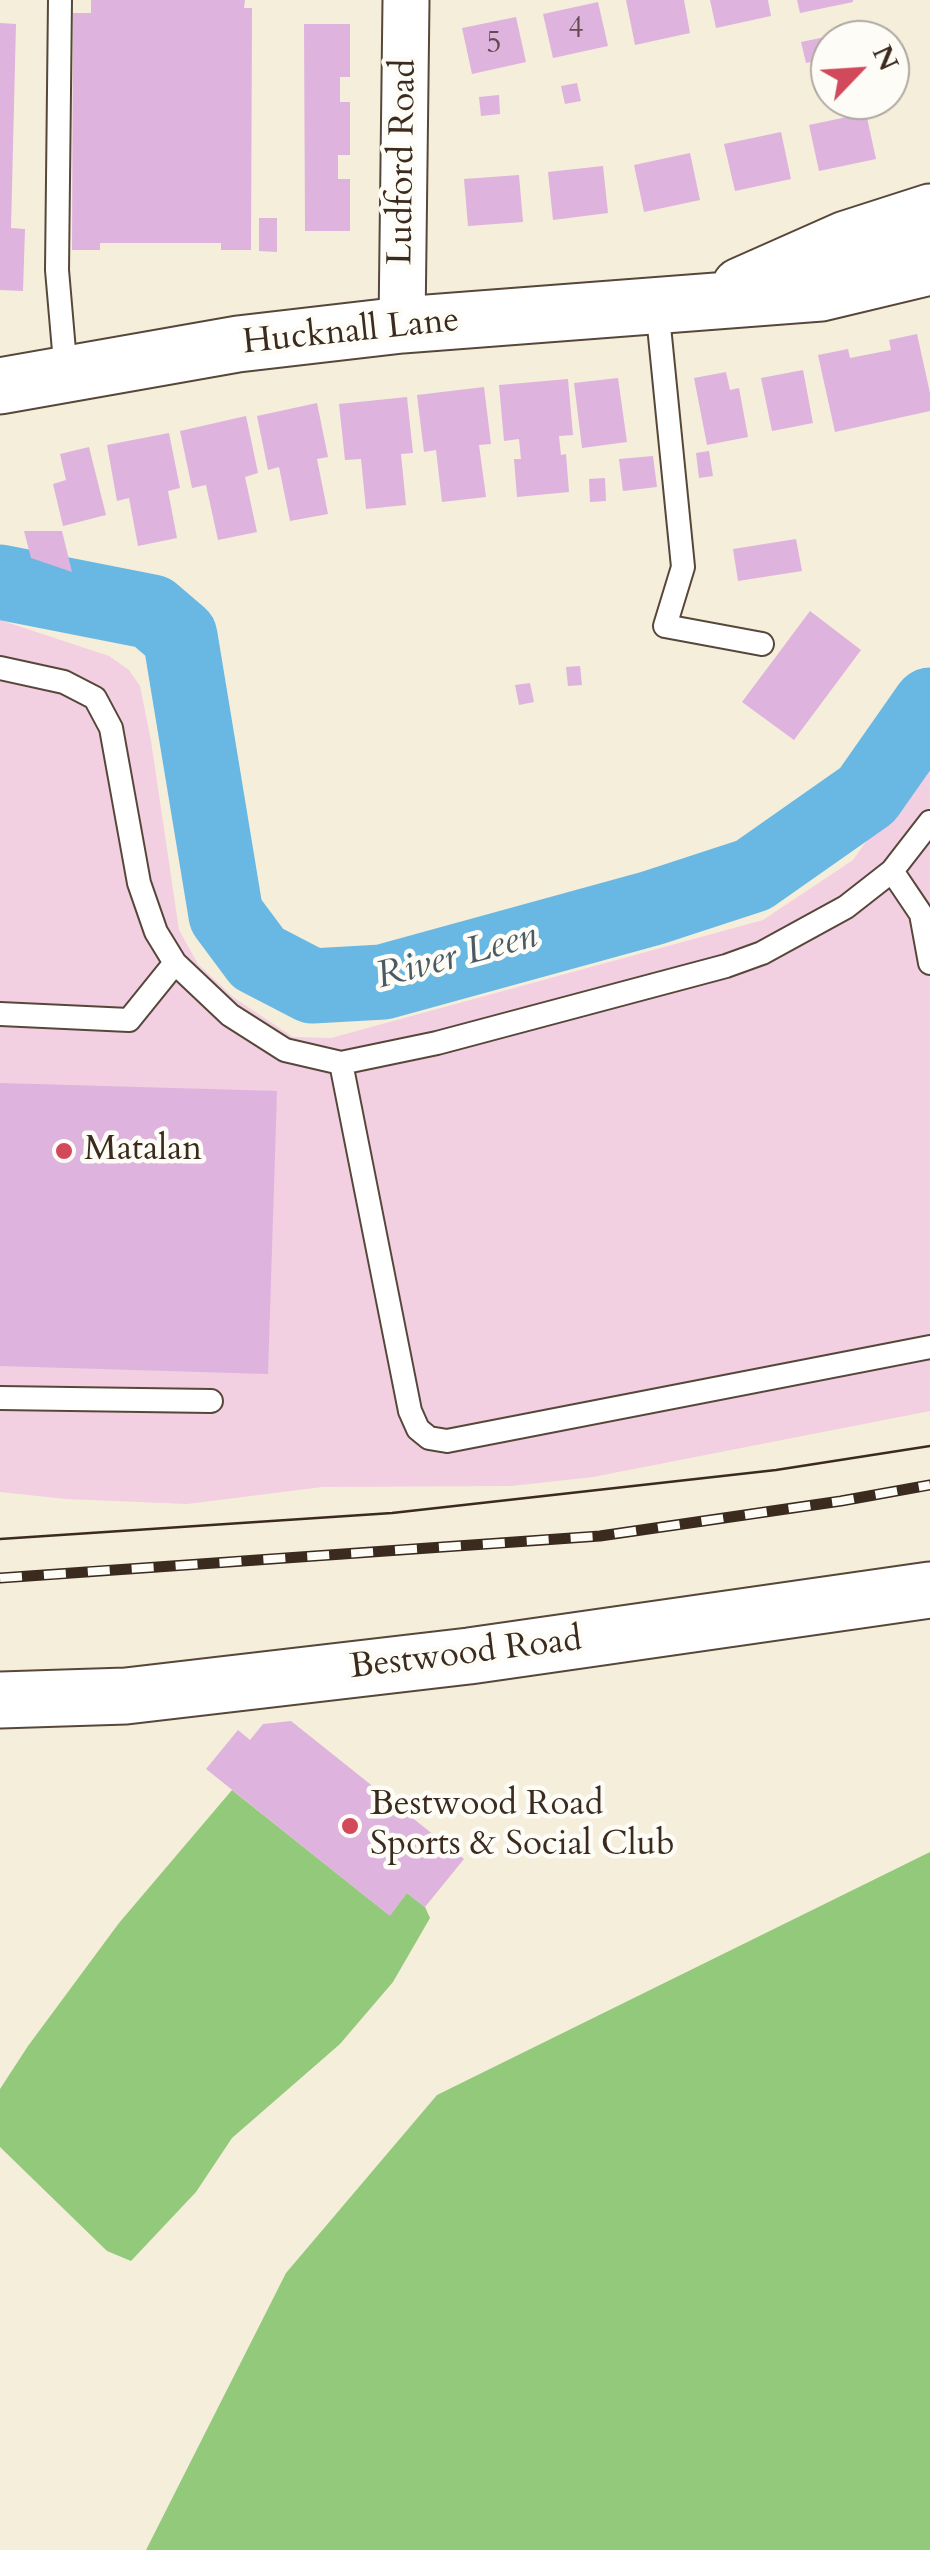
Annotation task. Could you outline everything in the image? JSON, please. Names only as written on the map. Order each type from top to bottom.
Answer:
[{"type":"main road","name":"Hucknall Lane","points":[[681,304],[846,239],[930,212]]},
{"type":"main road","name":"Hucknall Lane","points":[[0,386],[238,344],[402,325],[821,293],[930,267]]},
{"type":"main road","name":"Bestwood Road","points":[[0,1700],[126,1696],[450,1658],[930,1590]]},
{"type":"street","name":"Ludford Road","points":[[402,325],[406,0]]},
{"type":"lane","points":[[60,0],[58,270],[66,374]]},
{"type":"lane","points":[[681,304],[682,567],[666,626],[762,644]]},
{"type":"lane","points":[[0,668],[64,682],[95,698],[111,728],[139,883],[156,932],[174,963],[230,1015],[285,1050],[341,1063],[437,1043],[762,953],[832,916],[892,871],[930,822]]},
{"type":"lane","points":[[892,871],[921,914],[930,962]]},
{"type":"lane","points":[[0,1014],[129,1020],[174,963]]},
{"type":"lane","points":[[341,1063],[410,1411],[418,1429],[429,1438],[448,1441],[930,1347]]},
{"type":"lane","points":[[0,1398],[210,1401]]},
{"type":"shaded area","points":[[0,620],[109,656],[129,670],[140,686],[151,741],[179,930],[198,964],[233,997],[293,1037],[331,1038],[763,920],[853,860],[930,752],[930,1411],[593,1477],[511,1486],[322,1487],[187,1504],[0,1492]]},
{"type":"green space","points":[[232,1790],[389,1915],[407,1893],[425,1907],[430,1918],[393,1982],[340,2044],[232,2138],[196,2192],[131,2261],[107,2251],[0,2147],[0,2089],[119,1923]]},
{"type":"green space","points":[[930,1852],[930,2550],[146,2550],[286,2273],[437,2095]]},
{"type":"building","points":[[91,0],[245,0],[244,8],[252,8],[251,250],[221,250],[221,243],[100,243],[100,250],[72,250],[73,13],[91,13]]},
{"type":"building","points":[[626,0],[684,0],[690,33],[635,45]]},
{"type":"building","points":[[710,0],[768,0],[771,16],[716,28]]},
{"type":"building","points":[[797,0],[853,0],[853,2],[800,13]]},
{"type":"building","points":[[598,2],[608,46],[553,58],[543,14]]},
{"type":"building","points":[[516,17],[526,62],[472,74],[462,28]]},
{"type":"building","points":[[0,23],[16,24],[11,228],[25,229],[23,291],[0,290]]},
{"type":"building","points":[[304,24],[350,24],[350,77],[340,77],[340,102],[350,102],[350,155],[338,155],[338,179],[350,179],[350,231],[305,231]]},
{"type":"building","points":[[810,40],[810,62],[806,63],[801,42]]},
{"type":"building","points":[[577,83],[581,101],[565,104],[561,86]]},
{"type":"building","points":[[499,95],[500,114],[481,116],[479,97]]},
{"type":"building","points":[[868,120],[876,159],[819,171],[809,125]]},
{"type":"building","points":[[781,132],[791,179],[735,191],[724,144]]},
{"type":"building","points":[[690,153],[700,200],[644,212],[634,165]]},
{"type":"building","points":[[603,166],[608,213],[553,220],[548,172]]},
{"type":"building","points":[[519,175],[523,222],[468,226],[464,179]]},
{"type":"building","points":[[259,218],[277,218],[277,252],[259,251]]},
{"type":"building","points":[[917,334],[930,411],[835,432],[818,355],[848,349],[850,358],[891,350],[889,340]]},
{"type":"building","points":[[803,370],[813,423],[772,431],[761,378]]},
{"type":"building","points":[[726,372],[730,390],[739,388],[748,437],[707,445],[694,378]]},
{"type":"building","points":[[618,378],[627,442],[582,448],[574,383]]},
{"type":"building","points":[[568,379],[573,435],[559,436],[561,455],[566,454],[569,492],[517,497],[514,459],[521,459],[519,439],[504,441],[499,385]]},
{"type":"building","points":[[484,387],[491,444],[479,445],[486,497],[442,502],[436,450],[424,452],[417,395]]},
{"type":"building","points":[[407,397],[413,453],[401,454],[406,505],[366,509],[361,459],[345,460],[339,404]]},
{"type":"building","points":[[317,403],[328,457],[317,459],[328,514],[290,521],[279,467],[268,470],[257,416]]},
{"type":"building","points":[[246,416],[258,473],[245,477],[257,532],[218,540],[206,485],[192,488],[180,431]]},
{"type":"building","points":[[169,433],[180,488],[168,491],[177,538],[138,546],[129,498],[117,501],[107,445]]},
{"type":"building","points":[[89,447],[106,515],[63,526],[53,484],[66,480],[60,454]]},
{"type":"building","points":[[709,451],[713,476],[699,478],[696,453]]},
{"type":"building","points":[[653,456],[657,487],[623,491],[619,459]]},
{"type":"building","points":[[605,478],[606,501],[590,502],[589,479]]},
{"type":"building","points":[[24,531],[62,531],[72,572],[31,558]]},
{"type":"building","points":[[796,539],[802,571],[738,581],[733,549]]},
{"type":"building","points":[[810,611],[861,650],[794,740],[742,702]]},
{"type":"building","points":[[580,666],[582,685],[568,686],[566,667]]},
{"type":"building","points":[[530,683],[534,702],[519,705],[515,685]]},
{"type":"building","points":[[0,1083],[277,1091],[268,1374],[0,1366]]},
{"type":"building","name":"Bestwood Road Sports & Social Club","points":[[291,1721],[464,1859],[425,1907],[407,1893],[390,1916],[206,1769],[238,1730],[250,1740],[263,1724]]},
{"type":"waterway","name":"River Leen","points":[[0,582],[152,612],[180,636],[226,915],[258,958],[312,986],[383,982],[652,908],[753,875],[867,795],[930,705]]},
{"type":"tram line","points":[[0,1539],[392,1513],[776,1470],[930,1446]]},
{"type":"railway","points":[[0,1578],[600,1536],[930,1485]]},
{"type":"place","name":"Matalan","points":[[64,1151]]},
{"type":"place","name":"Bestwood Road Sports & Social Club","points":[[350,1826]]}]
